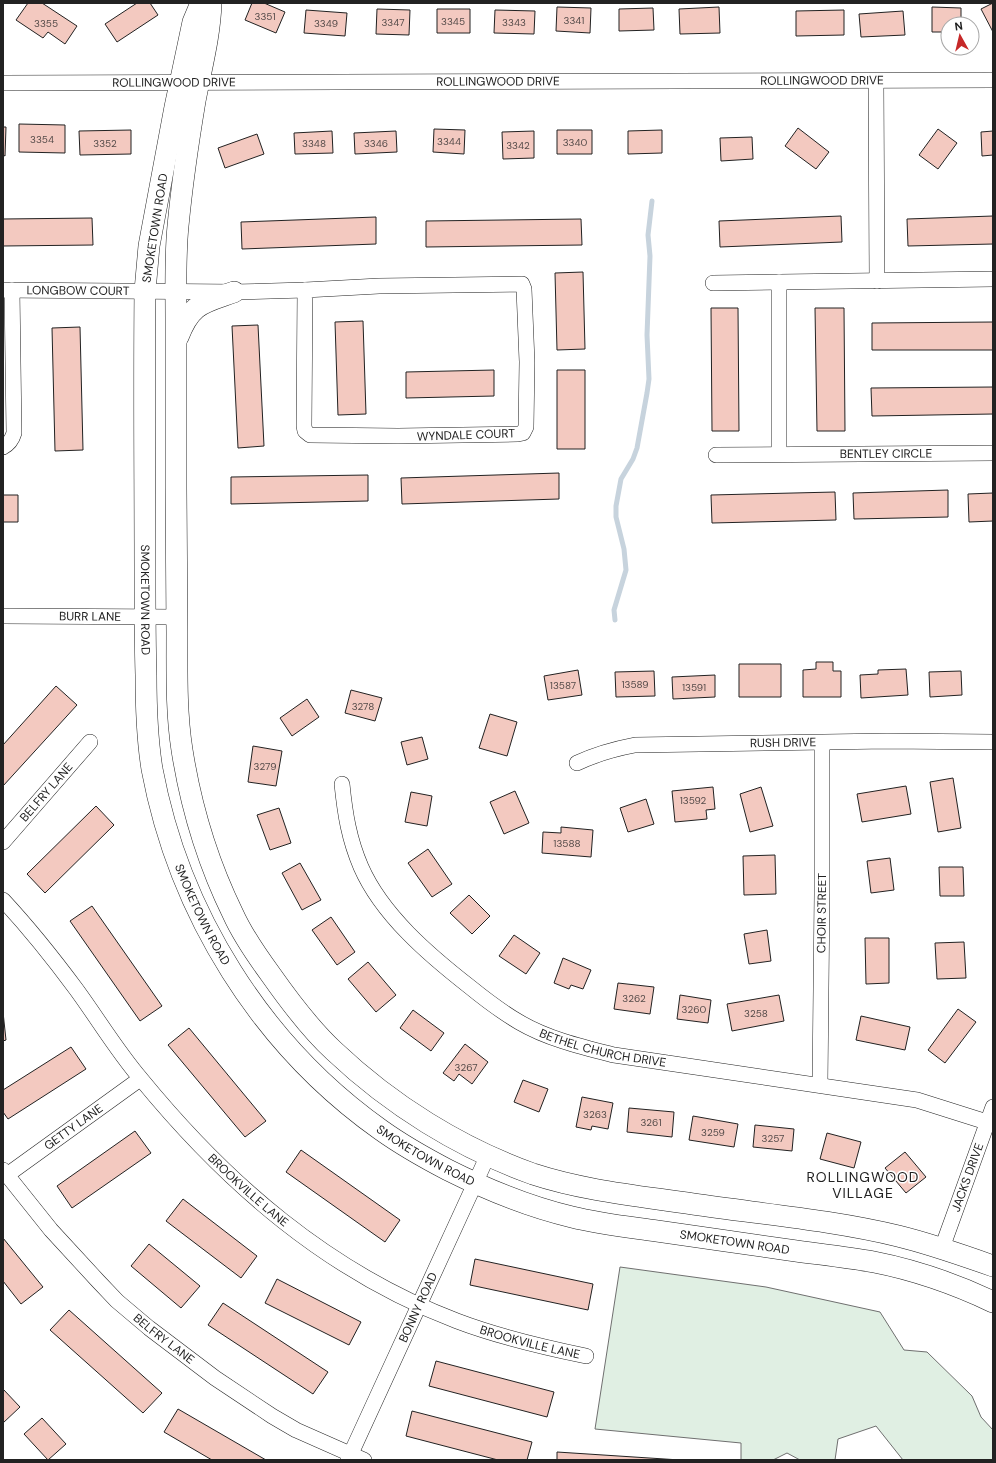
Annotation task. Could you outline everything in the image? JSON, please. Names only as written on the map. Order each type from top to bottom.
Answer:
[{"type":"main road","name":"SMOKETOWN ROAD","points":[[200,3],[193,22],[176,238],[178,711],[181,746],[187,780],[200,831],[215,875],[234,916],[253,950],[285,995],[313,1029],[334,1051],[371,1083],[410,1111],[450,1136],[488,1155],[532,1173],[564,1183],[612,1193],[860,1228],[901,1236],[942,1248],[993,1266]]},
{"type":"main road","name":"SMOKETOWN ROAD","points":[[211,3],[210,26],[189,83],[149,246],[145,291],[145,617],[147,720],[152,765],[161,809],[175,855],[193,901],[210,936],[232,973],[257,1011],[292,1052],[327,1087],[358,1114],[418,1154],[475,1183],[530,1206],[573,1218],[626,1227],[876,1262],[932,1278],[973,1292],[993,1302]]},
{"type":"main road","points":[[176,343],[185,320],[193,310],[204,303],[234,292]]},
{"type":"street","name":"ROLLINGWOOD DRIVE","points":[[3,83],[993,80]]},
{"type":"street","points":[[876,81],[877,281]]},
{"type":"street","points":[[713,283],[993,279]]},
{"type":"street","points":[[779,282],[779,454]]},
{"type":"street","name":"WYNDALE COURT","points":[[176,291],[234,292],[379,286],[522,284],[524,289],[527,362],[526,427],[523,433],[398,436],[310,435],[305,431],[304,426],[305,290]]},
{"type":"street","points":[[3,447],[13,438],[14,433],[7,290]]},
{"type":"street","name":"LONGBOW COURT","points":[[7,290],[176,291]]},
{"type":"street","name":"BENTLEY CIRCLE","points":[[716,455],[993,453]]},
{"type":"street","name":"BURR LANE","points":[[3,616],[177,617]]},
{"type":"street","name":"BELFRY LANE","points":[[3,842],[90,742]]},
{"type":"street","name":"RUSH DRIVE","points":[[577,763],[612,749],[635,745],[993,742]]},
{"type":"street","name":"CHOIR STREET","points":[[820,1084],[822,743]]},
{"type":"street","name":"BETHEL CHURCH DRIVE","points":[[342,784],[346,818],[351,841],[362,868],[378,898],[423,947],[451,972],[488,1002],[520,1023],[545,1035],[614,1055],[820,1084],[917,1100],[990,1123]]},
{"type":"street","name":"BROOKVILLE LANE","points":[[3,900],[23,921],[75,988],[140,1079],[215,1162],[258,1202],[298,1233],[340,1262],[385,1288],[419,1305],[456,1321],[502,1337],[539,1347],[586,1356]]},
{"type":"street","name":"GETTY LANE","points":[[5,1173],[140,1079]]},
{"type":"street","name":"JACKS DRIVE","points":[[942,1248],[990,1123],[993,1107]]},
{"type":"street","name":"BONNY ROAD","points":[[354,1458],[419,1305],[488,1155]]},
{"type":"street","name":"BELFRY LANE","points":[[5,1173],[51,1230],[98,1281],[117,1301],[149,1328],[215,1378],[278,1419],[296,1430],[354,1458]]},
{"type":"green space","points":[[620,1267],[766,1287],[880,1312],[904,1350],[927,1352],[972,1396],[981,1417],[993,1430],[993,1460],[903,1460],[876,1426],[838,1439],[835,1460],[800,1460],[787,1453],[773,1460],[741,1460],[741,1443],[595,1429]]},
{"type":"building","points":[[28,3],[42,3],[77,26],[65,44],[48,32],[43,38],[16,20]]},
{"type":"building","points":[[137,3],[150,3],[158,15],[117,42],[105,24]]},
{"type":"building","points":[[252,3],[264,3],[285,12],[276,33],[245,20]]},
{"type":"building","points":[[993,3],[993,32],[981,9]]},
{"type":"building","points":[[557,7],[591,8],[590,33],[556,31]]},
{"type":"building","points":[[719,7],[720,33],[680,34],[679,9]]},
{"type":"building","points":[[932,7],[961,8],[961,16],[940,16],[940,32],[932,32]]},
{"type":"building","points":[[653,8],[654,30],[619,31],[619,9]]},
{"type":"building","points":[[377,9],[410,10],[409,35],[376,34]]},
{"type":"building","points":[[437,9],[470,9],[470,33],[437,33]]},
{"type":"building","points":[[306,10],[347,13],[345,36],[304,33]]},
{"type":"building","points":[[495,10],[535,11],[534,34],[494,33]]},
{"type":"building","points":[[844,10],[844,35],[796,36],[796,11]]},
{"type":"building","points":[[903,11],[905,35],[861,37],[859,14]]},
{"type":"building","points":[[19,124],[65,125],[65,153],[19,152]]},
{"type":"building","points":[[3,127],[6,127],[5,156],[3,155]]},
{"type":"building","points":[[798,128],[829,152],[816,169],[785,146]]},
{"type":"building","points":[[434,129],[465,130],[464,154],[433,152]]},
{"type":"building","points":[[938,129],[957,143],[938,169],[919,155]]},
{"type":"building","points":[[131,130],[131,154],[80,155],[79,131]]},
{"type":"building","points":[[557,130],[592,130],[592,154],[557,154]]},
{"type":"building","points":[[662,130],[662,153],[628,154],[628,131]]},
{"type":"building","points":[[332,131],[333,153],[295,154],[294,133]]},
{"type":"building","points":[[396,131],[397,152],[355,154],[354,133]]},
{"type":"building","points":[[534,131],[534,158],[503,159],[502,132]]},
{"type":"building","points":[[993,131],[993,155],[982,156],[981,132]]},
{"type":"building","points":[[257,134],[264,154],[225,168],[218,148]]},
{"type":"building","points":[[752,137],[753,159],[721,161],[720,138]]},
{"type":"building","points":[[841,216],[842,242],[720,247],[719,221]]},
{"type":"building","points":[[993,216],[993,244],[908,246],[907,219]]},
{"type":"building","points":[[376,217],[376,244],[242,249],[241,222]]},
{"type":"building","points":[[92,218],[93,245],[3,246],[3,219]]},
{"type":"building","points":[[581,219],[582,245],[426,247],[426,221]]},
{"type":"building","points":[[583,272],[585,349],[557,350],[555,273]]},
{"type":"building","points":[[711,308],[738,308],[739,431],[712,431]]},
{"type":"building","points":[[815,308],[844,308],[845,431],[817,431]]},
{"type":"building","points":[[363,321],[366,414],[338,415],[335,322]]},
{"type":"building","points":[[993,322],[993,350],[872,350],[872,323]]},
{"type":"building","points":[[258,325],[264,446],[238,448],[232,326]]},
{"type":"building","points":[[80,327],[83,450],[55,451],[52,328]]},
{"type":"building","points":[[494,370],[494,396],[406,398],[406,372]]},
{"type":"building","points":[[557,370],[585,370],[585,449],[557,449]]},
{"type":"building","points":[[993,387],[993,414],[872,416],[871,388]]},
{"type":"building","points":[[559,473],[559,499],[402,504],[401,478]]},
{"type":"building","points":[[368,475],[368,501],[231,504],[231,477]]},
{"type":"building","points":[[948,490],[948,517],[854,519],[853,493]]},
{"type":"building","points":[[835,492],[836,520],[712,523],[711,495]]},
{"type":"building","points":[[993,493],[993,521],[969,522],[968,494]]},
{"type":"building","points":[[3,495],[18,495],[18,522],[3,522]]},
{"type":"building","points":[[816,662],[833,662],[833,671],[841,671],[841,697],[803,697],[803,670],[816,669]]},
{"type":"building","points":[[739,664],[781,664],[781,697],[739,697]]},
{"type":"building","points":[[906,669],[908,695],[861,698],[860,675],[878,674],[878,670]]},
{"type":"building","points":[[578,670],[582,695],[548,700],[544,676]]},
{"type":"building","points":[[654,671],[655,696],[616,697],[615,672]]},
{"type":"building","points":[[961,671],[962,695],[930,697],[929,672]]},
{"type":"building","points":[[715,675],[715,697],[673,699],[672,677]]},
{"type":"building","points":[[56,686],[77,705],[3,786],[3,745]]},
{"type":"building","points":[[351,690],[382,698],[375,721],[345,713]]},
{"type":"building","points":[[307,699],[319,717],[292,736],[280,718]]},
{"type":"building","points":[[490,714],[517,722],[507,756],[479,748]]},
{"type":"building","points":[[422,737],[428,759],[407,765],[401,742]]},
{"type":"building","points":[[253,746],[282,751],[276,786],[248,782]]},
{"type":"building","points":[[953,778],[961,828],[938,832],[930,782]]},
{"type":"building","points":[[906,786],[911,814],[862,822],[857,794]]},
{"type":"building","points":[[713,787],[715,809],[706,810],[707,819],[675,822],[672,791]]},
{"type":"building","points":[[761,787],[773,826],[750,832],[740,794]]},
{"type":"building","points":[[515,791],[529,823],[504,834],[490,802]]},
{"type":"building","points":[[411,792],[432,796],[427,826],[405,822]]},
{"type":"building","points":[[646,799],[654,824],[628,832],[620,808]]},
{"type":"building","points":[[96,806],[114,825],[45,893],[27,874]]},
{"type":"building","points":[[279,808],[291,843],[270,850],[257,815]]},
{"type":"building","points":[[561,827],[593,830],[591,857],[542,853],[543,832],[561,833]]},
{"type":"building","points":[[428,849],[452,884],[432,897],[408,863]]},
{"type":"building","points":[[775,855],[776,894],[744,895],[743,856]]},
{"type":"building","points":[[890,858],[894,890],[871,893],[867,861]]},
{"type":"building","points":[[300,863],[321,900],[302,910],[282,873]]},
{"type":"building","points":[[939,867],[963,867],[964,896],[940,896]]},
{"type":"building","points":[[469,895],[490,916],[472,934],[450,913]]},
{"type":"building","points":[[92,906],[162,1006],[140,1021],[70,921]]},
{"type":"building","points":[[331,917],[355,952],[337,965],[312,930]]},
{"type":"building","points":[[767,930],[771,961],[749,964],[744,934]]},
{"type":"building","points":[[514,935],[540,953],[526,974],[499,956]]},
{"type":"building","points":[[865,938],[889,938],[889,983],[866,984]]},
{"type":"building","points":[[964,942],[966,978],[937,979],[935,943]]},
{"type":"building","points":[[563,958],[591,970],[583,989],[571,985],[569,989],[554,983]]},
{"type":"building","points":[[368,962],[396,995],[376,1012],[348,979]]},
{"type":"building","points":[[618,983],[654,987],[650,1014],[614,1009]]},
{"type":"building","points":[[680,995],[711,1000],[708,1023],[677,1019]]},
{"type":"building","points":[[779,995],[784,1021],[732,1031],[727,1004]]},
{"type":"building","points":[[958,1009],[976,1022],[945,1063],[928,1050]]},
{"type":"building","points":[[413,1010],[444,1033],[431,1051],[400,1028]]},
{"type":"building","points":[[3,1012],[6,1040],[3,1041]]},
{"type":"building","points":[[861,1016],[910,1027],[905,1050],[856,1040]]},
{"type":"building","points":[[189,1028],[266,1121],[245,1137],[168,1045]]},
{"type":"building","points":[[465,1044],[488,1062],[472,1084],[459,1074],[454,1081],[443,1073]]},
{"type":"building","points":[[71,1047],[86,1069],[8,1119],[3,1112],[3,1090]]},
{"type":"building","points":[[523,1080],[548,1089],[539,1112],[514,1102]]},
{"type":"building","points":[[582,1097],[613,1103],[608,1129],[592,1126],[591,1130],[576,1127]]},
{"type":"building","points":[[629,1108],[674,1112],[672,1137],[627,1132]]},
{"type":"building","points":[[693,1116],[738,1124],[734,1147],[689,1140]]},
{"type":"building","points":[[755,1125],[794,1129],[792,1151],[753,1147]]},
{"type":"building","points":[[135,1131],[151,1153],[72,1208],[57,1186]]},
{"type":"building","points":[[827,1133],[861,1142],[854,1168],[820,1159]]},
{"type":"building","points":[[301,1150],[400,1220],[385,1242],[286,1172]]},
{"type":"building","points":[[905,1152],[926,1177],[906,1193],[885,1168]]},
{"type":"building","points":[[183,1199],[257,1256],[241,1278],[166,1221]]},
{"type":"building","points":[[3,1238],[43,1287],[21,1304],[3,1281]]},
{"type":"building","points":[[149,1244],[200,1286],[181,1308],[131,1266]]},
{"type":"building","points":[[475,1259],[593,1284],[588,1310],[470,1285]]},
{"type":"building","points":[[277,1279],[361,1322],[349,1345],[265,1303]]},
{"type":"building","points":[[223,1303],[328,1372],[313,1394],[208,1325]]},
{"type":"building","points":[[69,1310],[162,1393],[143,1413],[50,1330]]},
{"type":"building","points":[[436,1361],[554,1392],[547,1417],[429,1386]]},
{"type":"building","points":[[3,1389],[20,1407],[3,1423]]},
{"type":"building","points":[[178,1409],[266,1460],[212,1460],[164,1432]]},
{"type":"building","points":[[412,1411],[532,1442],[527,1460],[498,1460],[406,1436]]},
{"type":"building","points":[[42,1418],[66,1444],[48,1460],[24,1434]]},
{"type":"building","points":[[557,1452],[680,1460],[557,1460]]},
{"type":"waterway","points":[[615,620],[614,610],[626,570],[624,549],[616,517],[616,506],[621,479],[633,459],[637,448],[649,379],[647,335],[650,256],[648,235],[652,201]]},
{"type":"district","name":"ROLLINGWOOD VILLAGE","points":[[863,1186]]}]
